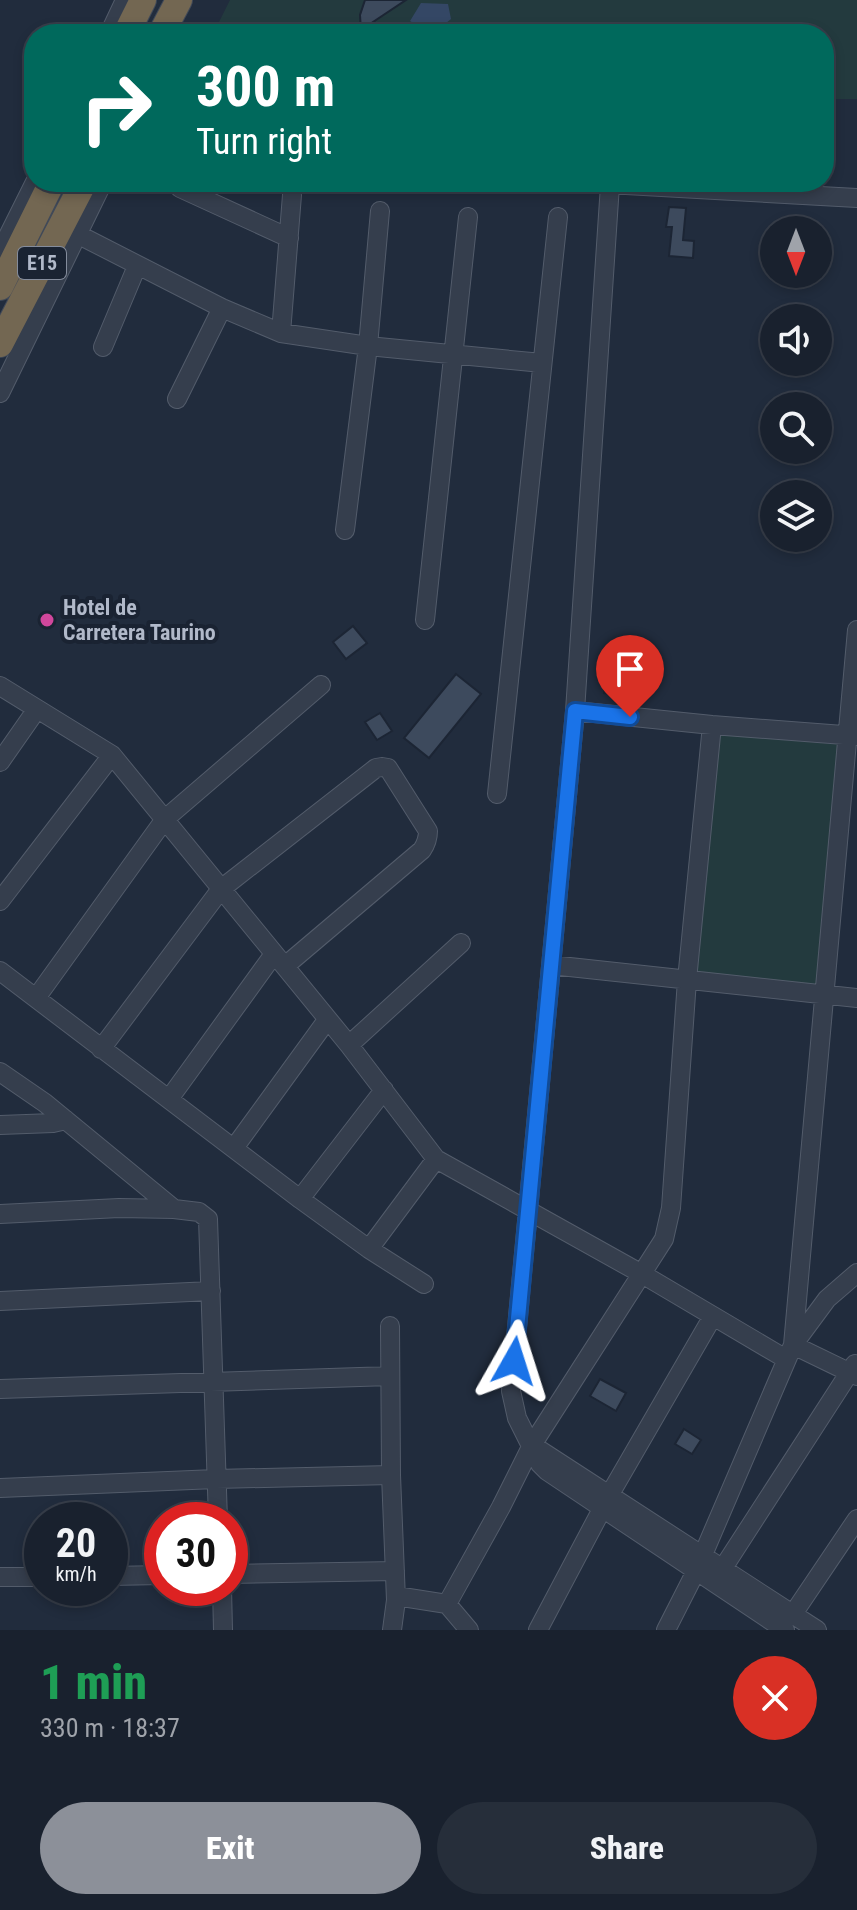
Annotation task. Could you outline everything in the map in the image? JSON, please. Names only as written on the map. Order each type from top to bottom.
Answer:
[{"type":"highway","points":[[131,24],[143,0]]},
{"type":"highway","points":[[166,24],[179,0]]},
{"type":"highway","name":"E15","points":[[0,287],[47,192]]},
{"type":"highway","name":"E15","points":[[0,344],[79,192]]},
{"type":"street","points":[[114,24],[125,0]]},
{"type":"street","points":[[180,24],[191,0]]},
{"type":"street","points":[[0,252],[30,192]]},
{"type":"street","points":[[0,393],[16,316],[77,234],[98,192]]},
{"type":"street","points":[[189,192],[289,238]]},
{"type":"street","points":[[610,192],[575,711],[511,1391],[517,1418],[540,1464],[547,1471],[606,1502],[789,1622],[817,1630]]},
{"type":"street","points":[[743,192],[857,198]]},
{"type":"street","points":[[281,333],[292,195]]},
{"type":"street","points":[[345,530],[368,346],[380,211]]},
{"type":"street","points":[[425,620],[468,217]]},
{"type":"street","points":[[497,794],[558,217]]},
{"type":"street","points":[[77,234],[222,308],[281,333],[368,346],[542,363]]},
{"type":"street","points":[[103,347],[137,266]]},
{"type":"street","points":[[177,399],[222,308]]},
{"type":"street","points":[[790,1352],[823,995],[852,735],[857,630]]},
{"type":"street","points":[[36,998],[165,819],[321,685]]},
{"type":"street","points":[[0,686],[112,755],[349,1045],[436,1159],[713,1316],[790,1352],[855,1370],[723,1568]]},
{"type":"street","points":[[0,762],[37,709]]},
{"type":"street","points":[[575,711],[852,735]]},
{"type":"street","points":[[447,1604],[532,1445],[664,1239],[671,1208],[687,980],[712,725]]},
{"type":"street","points":[[0,901],[112,755]]},
{"type":"street","points":[[101,1049],[221,889],[376,768],[388,768],[428,831],[426,845],[280,960],[169,1099]]},
{"type":"street","points":[[349,1045],[461,943]]},
{"type":"street","points":[[551,965],[857,998]]},
{"type":"street","points":[[0,971],[300,1199],[424,1284]]},
{"type":"street","points":[[234,1148],[327,1020]]},
{"type":"street","points":[[0,1072],[66,1120],[174,1209]]},
{"type":"street","points":[[300,1199],[384,1090]]},
{"type":"street","points":[[0,1125],[66,1120]]},
{"type":"street","points":[[369,1249],[436,1159]]},
{"type":"street","points":[[0,1214],[119,1208],[174,1209],[199,1212],[208,1219],[217,1502]]},
{"type":"street","points":[[666,1630],[699,1564],[790,1352],[827,1299],[857,1273]]},
{"type":"street","points":[[0,1301],[211,1291]]},
{"type":"street","points":[[538,1630],[606,1502],[713,1316]]},
{"type":"street","points":[[390,1326],[396,1596],[392,1630]]},
{"type":"street","points":[[0,1389],[390,1376]]},
{"type":"street","points":[[0,1488],[391,1475]]},
{"type":"street","points":[[789,1622],[857,1519]]},
{"type":"street","points":[[699,1564],[723,1568],[789,1622]]},
{"type":"street","points":[[248,1574],[395,1571]]},
{"type":"street","points":[[0,1577],[24,1577]]},
{"type":"street","points":[[396,1596],[447,1604],[469,1630]]},
{"type":"street","points":[[222,1606],[223,1630]]},
{"type":"green space","points":[[230,0],[857,0],[857,99],[834,99],[834,24],[218,24]]},
{"type":"green space","points":[[718,734],[844,745],[816,989],[693,974]]},
{"type":"water","points":[[421,3],[448,4],[451,19],[446,24],[415,24],[410,21]]},
{"type":"building","points":[[365,0],[406,0],[373,22],[378,24],[361,24]]},
{"type":"building","points":[[669,207],[686,208],[683,240],[694,241],[693,258],[669,256],[672,227],[666,227]]},
{"type":"building","points":[[353,626],[367,643],[346,659],[333,642]]},
{"type":"building","points":[[606,672],[645,675],[643,697],[604,693]]},
{"type":"building","points":[[456,674],[481,694],[429,758],[404,738]]},
{"type":"building","points":[[380,713],[392,731],[377,740],[365,722]]},
{"type":"building","points":[[600,1379],[626,1393],[616,1411],[590,1396]]},
{"type":"building","points":[[684,1429],[701,1440],[692,1454],[675,1444]]},
{"type":"place","name":"Hotel de Carretera Taurino","points":[[47,620]]},
{"type":"route","points":[[514,1361],[575,711],[630,717]]}]
